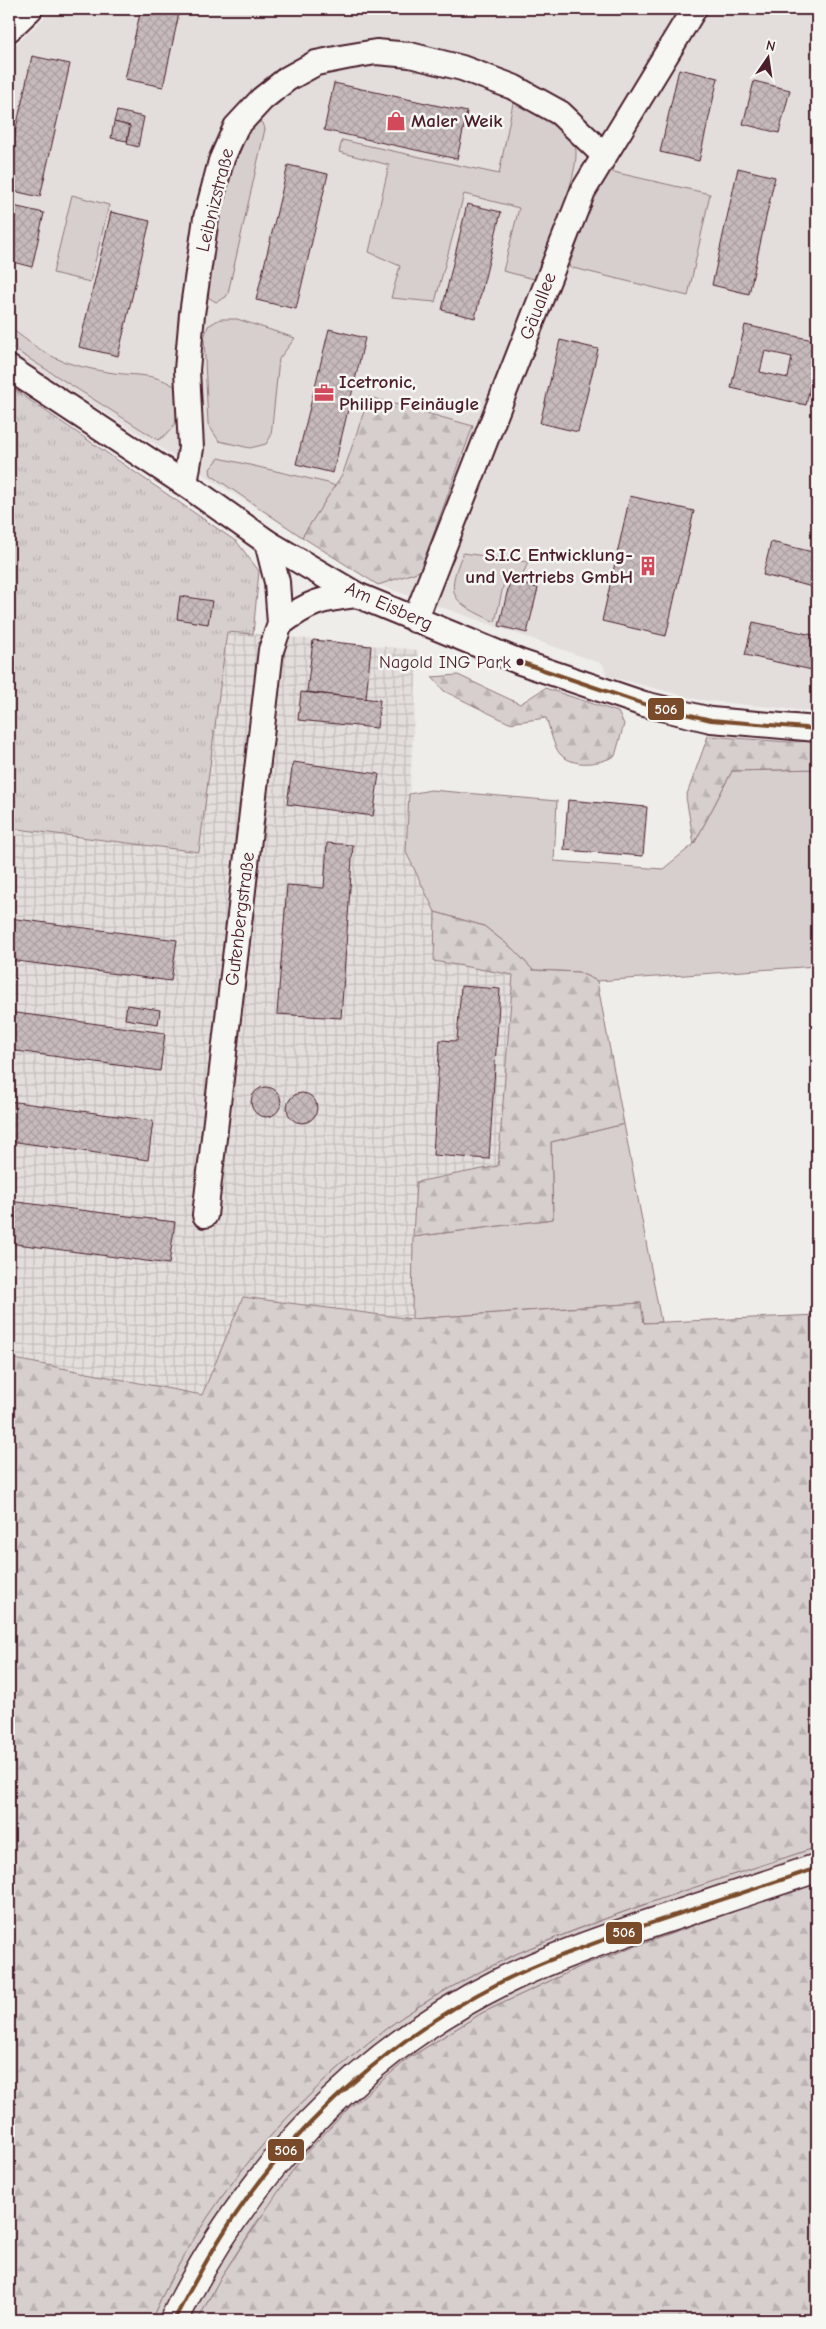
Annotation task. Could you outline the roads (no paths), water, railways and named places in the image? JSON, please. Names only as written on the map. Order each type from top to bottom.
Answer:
[{"type":"main road","points":[[174,2320],[211,2250],[259,2181],[309,2124],[349,2086],[402,2043],[440,2017],[501,1982],[543,1964],[591,1944],[817,1868]]},
{"type":"street","points":[[9,29],[30,9]]},
{"type":"street","name":"Gäuallee","points":[[415,620],[583,191],[694,9]]},
{"type":"street","name":"Leibnizstraße","points":[[185,484],[190,448],[187,370],[192,314],[206,218],[221,162],[236,127],[262,99],[281,84],[316,63],[376,52],[410,55],[462,68],[513,87],[560,114],[604,155]]},
{"type":"street","name":"Am Eisberg","points":[[9,368],[185,484],[268,542],[357,595],[415,620],[558,676],[644,704],[711,720],[817,729]]},
{"type":"street","name":"Gutenbergstraße","points":[[205,1215],[271,650],[280,624],[277,582],[268,542]]},
{"type":"street","points":[[280,624],[302,607],[324,598],[357,595]]},
{"type":"place","name":"Maler Weik","points":[[396,121]]},
{"type":"place","name":"Icetronic, Philipp Feinäugle","points":[[324,393]]},
{"type":"place","name":"S.I.C Entwicklung- und Vertriebs GmbH","points":[[648,566]]},
{"type":"place","name":"Nagold ING Park","points":[[520,662]]}]
